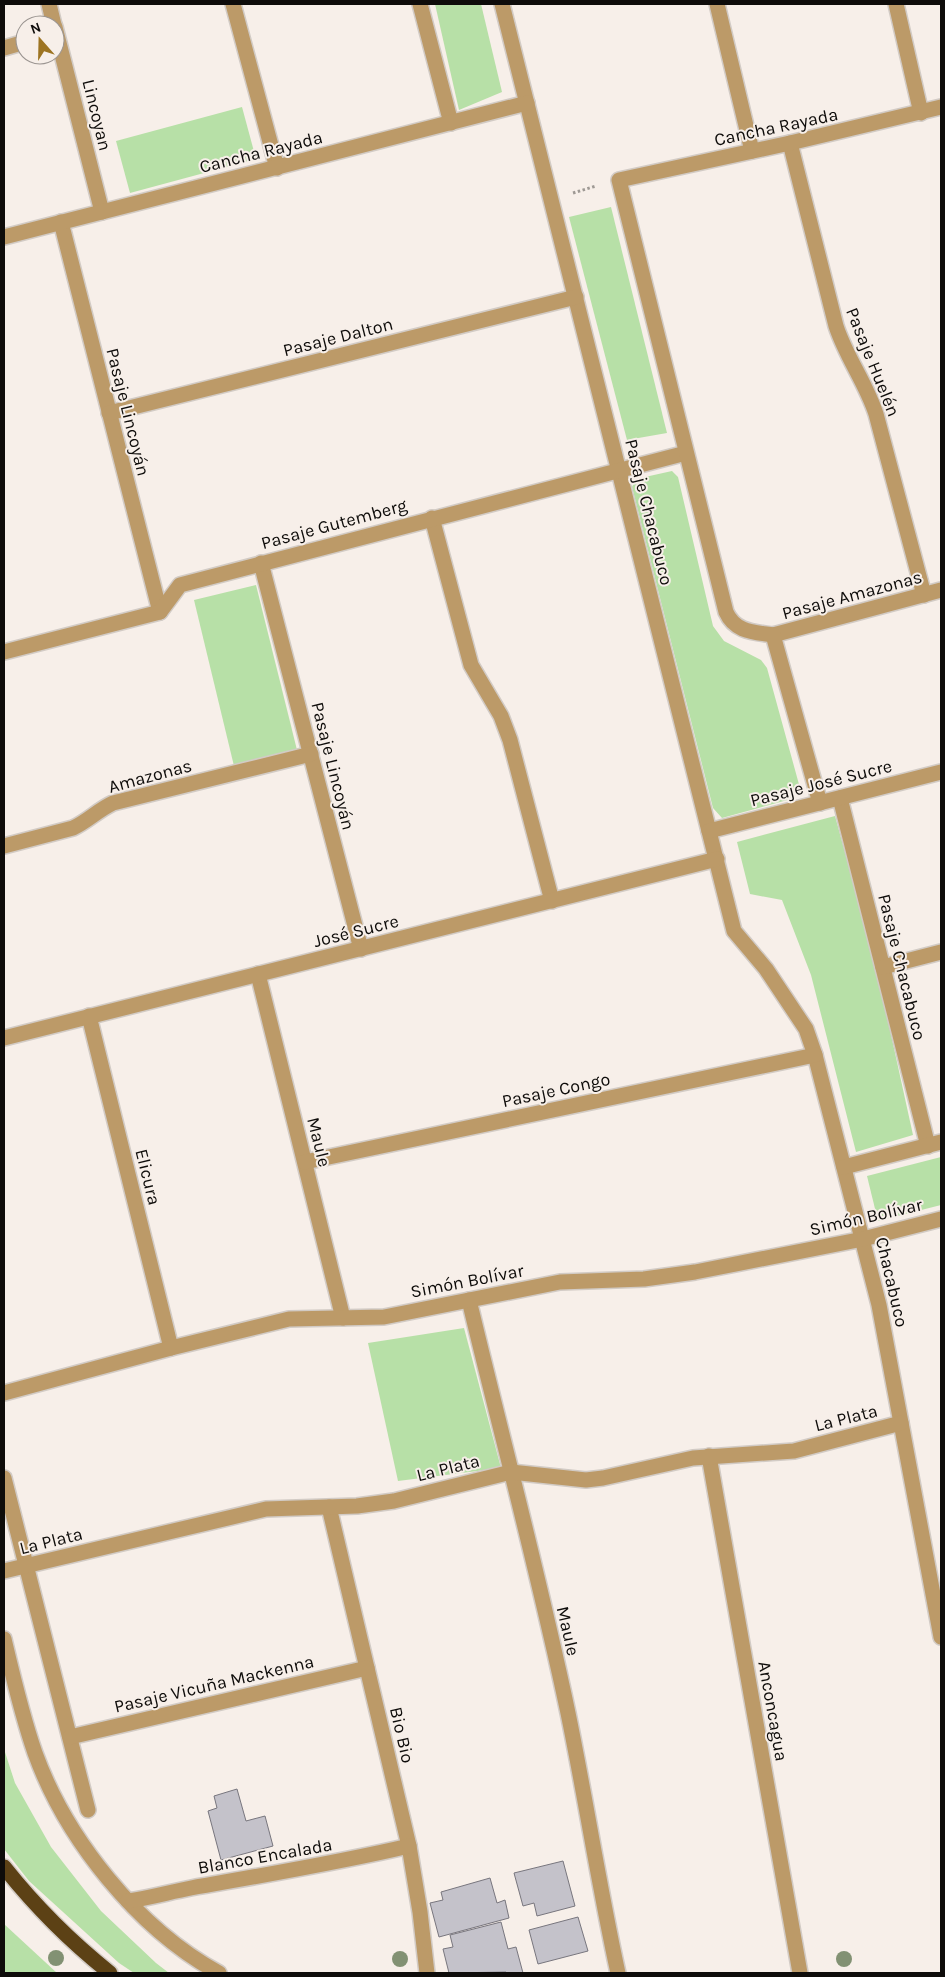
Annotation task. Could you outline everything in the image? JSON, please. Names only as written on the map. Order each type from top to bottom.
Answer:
[{"type":"highway","points":[[4,1867],[86,1955],[110,1973]]},
{"type":"street","points":[[233,4],[277,168]]},
{"type":"street","points":[[420,4],[451,123]]},
{"type":"street","points":[[502,4],[527,103]]},
{"type":"street","points":[[717,4],[752,151]]},
{"type":"street","points":[[896,4],[921,113]]},
{"type":"street","name":"Lincoyan","points":[[64,65],[102,212]]},
{"type":"street","name":"Cancha Rayada","points":[[4,237],[527,103]]},
{"type":"street","name":"Pasaje Chacabuco","points":[[527,103],[734,931]]},
{"type":"street","name":"Cancha Rayada","points":[[618,180],[941,108]]},
{"type":"street","name":"Pasaje Huelén","points":[[790,143],[836,326],[841,342],[873,405],[924,595]]},
{"type":"street","points":[[618,180],[721,596],[730,621],[737,628],[773,635],[820,803]]},
{"type":"street","name":"Pasaje Lincoyán","points":[[61,222],[160,612]]},
{"type":"street","name":"Pasaje Dalton","points":[[109,414],[576,297]]},
{"type":"street","name":"Pasaje Gutemberg","points":[[160,612],[180,585],[686,452]]},
{"type":"street","points":[[432,518],[470,665],[501,716],[510,740],[552,901]]},
{"type":"street","name":"Pasaje Lincoyán","points":[[261,563],[361,949]]},
{"type":"street","name":"Pasaje Amazonas","points":[[773,635],[941,590]]},
{"type":"street","points":[[4,652],[160,612]]},
{"type":"street","name":"Amazonas","points":[[4,846],[74,828],[99,810],[113,804],[311,754]]},
{"type":"street","name":"Pasaje José Sucre","points":[[709,831],[941,772]]},
{"type":"street","name":"Pasaje Chacabuco","points":[[840,798],[883,967],[935,1144]]},
{"type":"street","name":"José Sucre","points":[[4,1038],[717,859]]},
{"type":"street","name":"Chacabuco","points":[[734,931],[766,969],[806,1029],[815,1055],[879,1304],[937,1590],[941,1637]]},
{"type":"street","points":[[883,967],[941,952]]},
{"type":"street","name":"Maule","points":[[258,974],[343,1318]]},
{"type":"street","name":"Elicura","points":[[89,1016],[171,1348]]},
{"type":"street","name":"Pasaje Congo","points":[[305,1162],[815,1055]]},
{"type":"street","points":[[844,1167],[935,1144]]},
{"type":"street","name":"Simón Bolívar","points":[[4,1393],[171,1348],[288,1320],[384,1317],[560,1282],[644,1279],[705,1270],[863,1239],[941,1219]]},
{"type":"street","name":"Maule","points":[[469,1300],[568,1711],[588,1812],[600,1893],[618,1973]]},
{"type":"street","name":"La Plata","points":[[4,1571],[260,1510],[357,1506],[394,1501],[511,1472],[586,1480],[693,1458],[794,1451],[902,1424]]},
{"type":"street","name":"Anconcagua","points":[[709,1456],[800,1973]]},
{"type":"street","points":[[4,1478],[88,1810]]},
{"type":"street","name":"Bio Bio","points":[[330,1507],[409,1846],[428,1973]]},
{"type":"street","points":[[4,1639],[22,1711],[41,1769],[58,1804],[80,1841],[128,1901],[177,1946],[219,1973]]},
{"type":"street","name":"Pasaje Vicuña Mackenna","points":[[70,1737],[367,1668]]},
{"type":"street","name":"Blanco Encalada","points":[[128,1901],[312,1868],[409,1846]]},
{"type":"path","points":[[551,199],[618,180]]},
{"type":"green space","points":[[435,4],[481,4],[502,92],[459,110]]},
{"type":"green space","points":[[242,107],[256,159],[130,193],[116,141]]},
{"type":"green space","points":[[611,207],[667,433],[627,440],[569,217]]},
{"type":"green space","points":[[672,471],[678,477],[713,626],[724,641],[761,660],[767,668],[800,788],[791,799],[722,818],[713,808],[632,487],[636,479]]},
{"type":"green space","points":[[256,585],[297,750],[234,766],[194,600]]},
{"type":"green space","points":[[835,816],[874,957],[913,1135],[856,1152],[811,975],[782,900],[750,894],[737,842]]},
{"type":"green space","points":[[941,1157],[941,1205],[878,1221],[867,1176]]},
{"type":"green space","points":[[464,1328],[501,1468],[398,1481],[368,1343]]},
{"type":"green space","points":[[4,1749],[15,1783],[51,1847],[101,1911],[169,1973],[134,1973],[119,1963],[29,1881],[4,1849]]},
{"type":"green space","points":[[4,1924],[57,1973],[4,1973]]},
{"type":"building","points":[[237,1789],[246,1821],[265,1816],[273,1846],[221,1860],[208,1811],[217,1808],[214,1796]]},
{"type":"building","points":[[563,1861],[575,1906],[537,1916],[534,1903],[523,1906],[514,1873]]},
{"type":"building","points":[[490,1878],[497,1903],[505,1900],[509,1918],[439,1937],[430,1903],[443,1900],[441,1892]]},
{"type":"building","points":[[578,1917],[588,1951],[538,1964],[529,1930]]},
{"type":"building","points":[[501,1922],[508,1949],[516,1947],[523,1973],[449,1973],[443,1949],[453,1947],[450,1935]]}]
